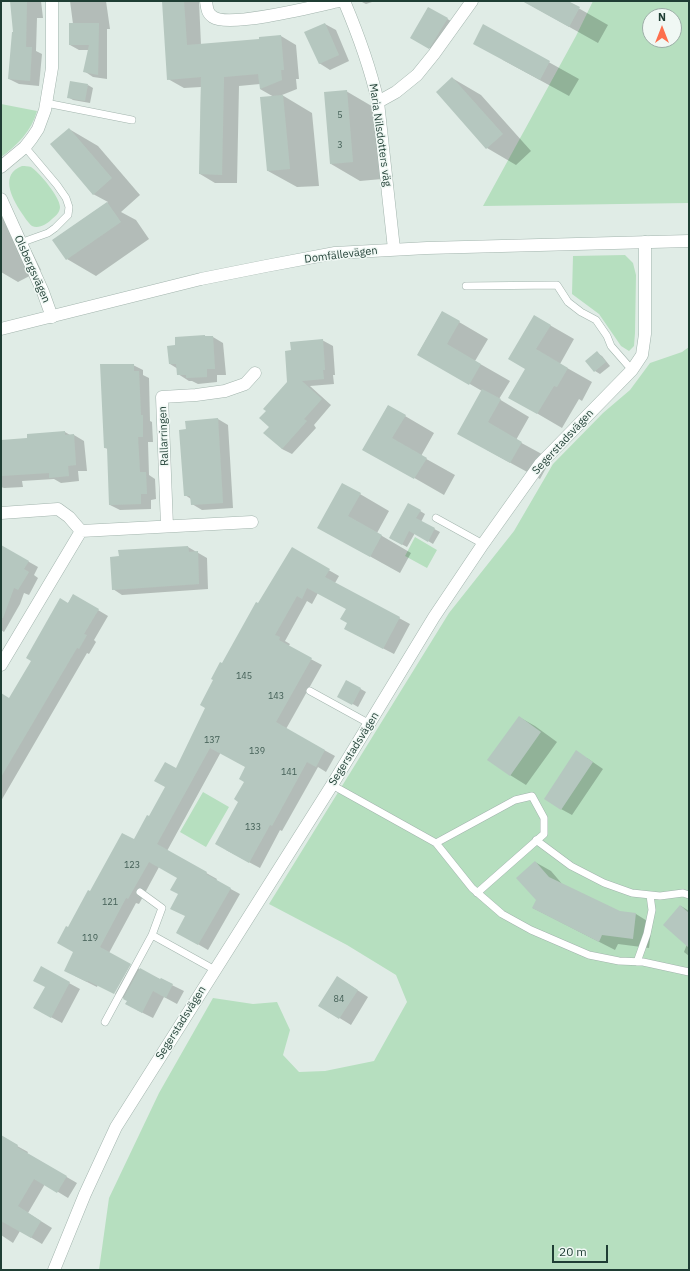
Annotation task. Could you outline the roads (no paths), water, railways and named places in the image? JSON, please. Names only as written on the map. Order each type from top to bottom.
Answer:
[{"type":"street","points":[[1,168],[25,147],[38,128],[46,103],[52,68],[52,1]]},
{"type":"street","points":[[206,1],[208,13],[214,18],[223,21],[276,15],[339,1]]},
{"type":"street","name":"Maria Nilsdotters väg","points":[[344,1],[361,42],[378,102],[394,249]]},
{"type":"street","points":[[378,102],[396,92],[417,75],[472,1]]},
{"type":"street","name":"Olsbergsvägen","points":[[1,199],[43,292],[52,317]]},
{"type":"street","name":"Domfällevägen","points":[[1,330],[201,279],[335,254],[394,249],[689,241]]},
{"type":"street","name":"Segerstadsvägen","points":[[54,1270],[85,1194],[116,1127],[332,785],[434,618],[483,544],[540,464],[632,370],[642,355],[645,334],[645,242]]},
{"type":"street","name":"Rallarringen","points":[[167,526],[162,397],[196,396],[225,391],[246,384],[255,373]]},
{"type":"street","points":[[1,513],[58,509],[69,517],[81,531]]},
{"type":"street","points":[[81,531],[252,522]]},
{"type":"street","points":[[1,665],[81,531]]},
{"type":"lane","points":[[46,103],[132,120]]},
{"type":"lane","points":[[20,243],[48,233],[55,228],[68,215],[69,207],[66,198],[57,185],[25,147]]},
{"type":"lane","points":[[466,286],[557,285],[568,302],[581,312],[596,320],[607,336],[611,346],[632,370]]},
{"type":"lane","points":[[436,518],[483,544]]},
{"type":"lane","points":[[310,691],[370,724]]},
{"type":"lane","points":[[332,785],[436,844],[472,888],[502,914],[531,930],[589,955],[619,961],[643,962],[689,972]]},
{"type":"lane","points":[[436,844],[516,800],[532,796],[544,818],[544,834],[478,893]]},
{"type":"lane","points":[[536,840],[571,866],[604,884],[632,893],[660,896],[683,893],[689,895]]},
{"type":"lane","points":[[105,1022],[152,935],[162,908],[140,892]]},
{"type":"lane","points":[[637,962],[647,934],[652,910],[650,895]]},
{"type":"lane","points":[[152,935],[215,970]]}]
